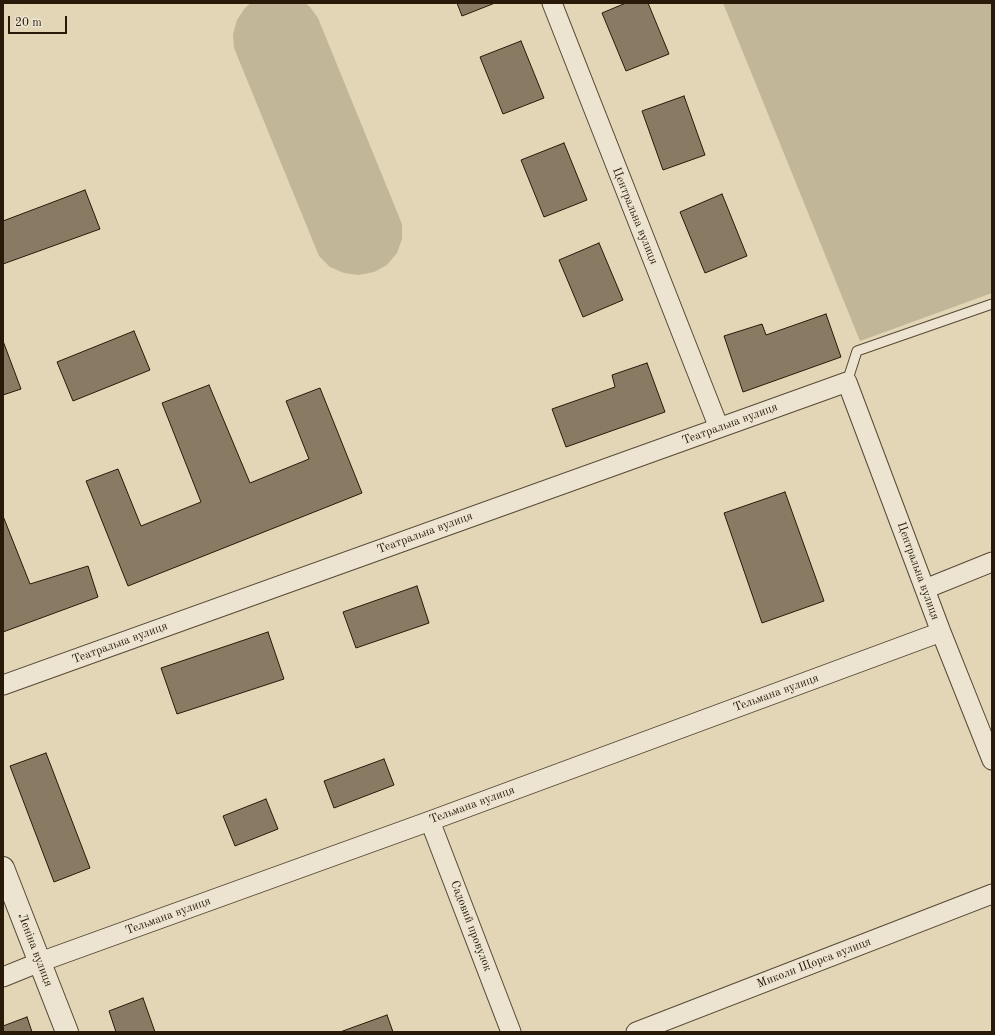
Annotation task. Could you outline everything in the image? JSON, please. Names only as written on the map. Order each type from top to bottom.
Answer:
[{"type":"street","name":"Центральна вулиця","points":[[552,3],[719,428]]},
{"type":"street","name":"Центральна вулиця","points":[[847,382],[941,632],[992,760]]},
{"type":"street","name":"Театральна вулиця","points":[[3,685],[847,382]]},
{"type":"street","points":[[925,589],[992,562]]},
{"type":"street","name":"Тельмана вулиця","points":[[3,977],[40,962],[430,821],[941,632]]},
{"type":"street","name":"Садовий провулок","points":[[430,821],[511,1032]]},
{"type":"street","name":"Леніна вулиця","points":[[3,868],[67,1032]]},
{"type":"street","name":"Миколи Щорса вулиця","points":[[636,1032],[992,894]]},
{"type":"lane","points":[[847,382],[856,351],[992,304]]},
{"type":"shaded area","points":[[251,3],[305,3],[318,18],[402,224],[402,239],[397,253],[387,265],[374,272],[359,275],[344,273],[330,267],[319,256],[234,48],[233,34],[237,20],[245,8]]},
{"type":"shaded area","points":[[723,3],[992,3],[992,293],[860,341]]},
{"type":"building","points":[[457,3],[495,3],[462,16]]},
{"type":"building","points":[[626,3],[648,3],[669,54],[626,71],[602,13]]},
{"type":"building","points":[[521,41],[544,98],[503,114],[480,57]]},
{"type":"building","points":[[684,96],[705,155],[663,170],[642,111]]},
{"type":"building","points":[[564,143],[587,200],[544,217],[521,160]]},
{"type":"building","points":[[85,190],[100,229],[3,264],[3,221]]},
{"type":"building","points":[[722,194],[747,256],[705,273],[680,212]]},
{"type":"building","points":[[599,243],[623,300],[583,317],[559,260]]},
{"type":"building","points":[[826,314],[841,357],[743,392],[724,336],[762,324],[766,335]]},
{"type":"building","points":[[134,331],[150,370],[73,401],[57,362]]},
{"type":"building","points":[[3,341],[21,389],[3,395]]},
{"type":"building","points":[[647,363],[665,412],[566,447],[552,409],[615,387],[612,375]]},
{"type":"building","points":[[209,385],[250,483],[309,459],[286,401],[320,388],[362,493],[128,586],[86,481],[118,469],[141,526],[201,502],[162,403]]},
{"type":"building","points":[[785,492],[824,601],[762,623],[724,513]]},
{"type":"building","points":[[3,516],[30,584],[88,566],[98,597],[3,632]]},
{"type":"building","points":[[417,586],[429,623],[356,648],[343,612]]},
{"type":"building","points":[[268,632],[284,679],[177,714],[161,668]]},
{"type":"building","points":[[46,753],[90,868],[54,882],[10,766]]},
{"type":"building","points":[[384,759],[394,785],[334,808],[324,781]]},
{"type":"building","points":[[266,799],[278,829],[235,846],[223,816]]},
{"type":"building","points":[[143,998],[155,1032],[116,1032],[109,1011]]},
{"type":"building","points":[[387,1015],[393,1032],[340,1032]]},
{"type":"building","points":[[27,1017],[32,1032],[3,1032],[3,1026]]}]
